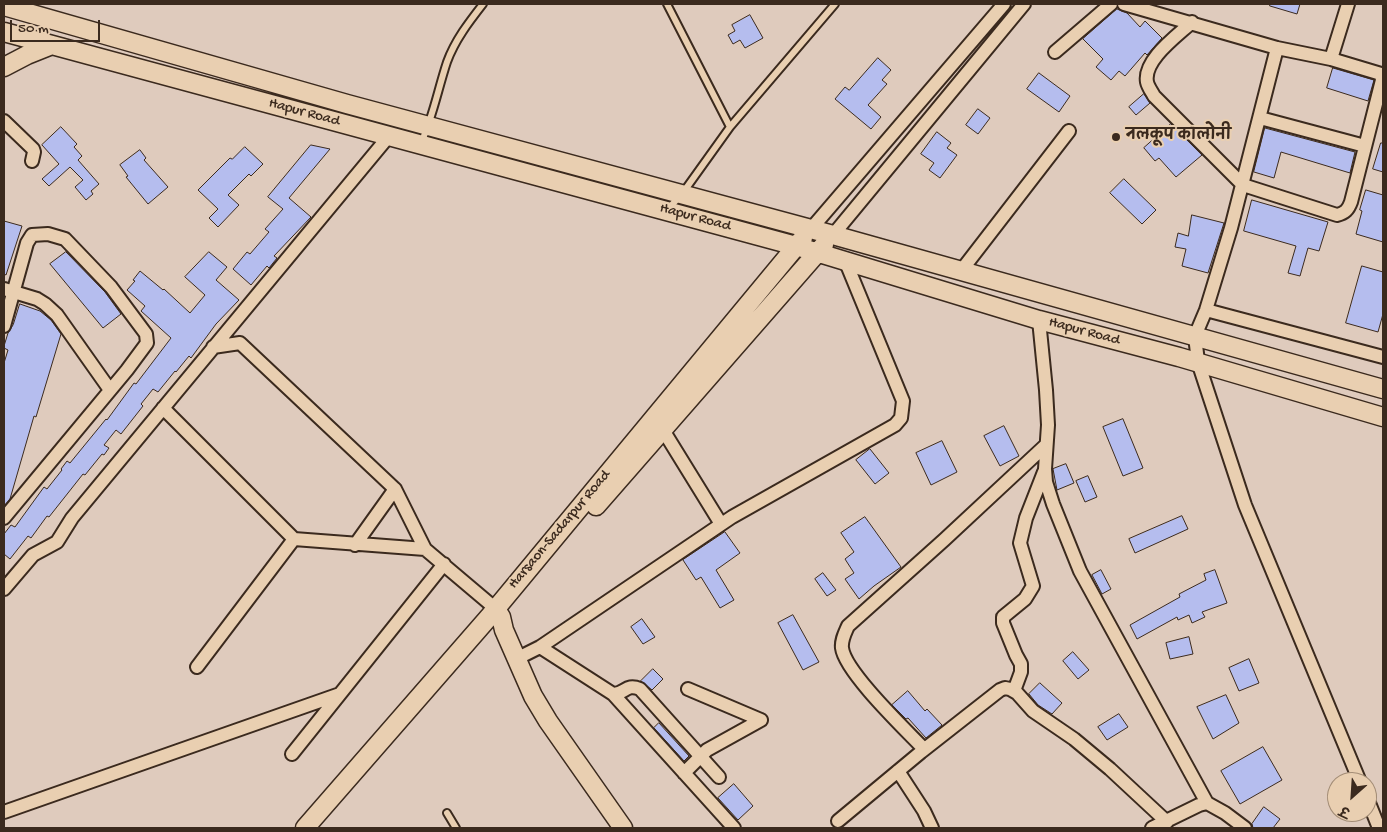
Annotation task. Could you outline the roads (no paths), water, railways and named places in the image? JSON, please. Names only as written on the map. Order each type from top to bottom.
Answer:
[{"type":"main road","name":"Hapur Road","points":[[4,6],[429,126],[833,235],[1383,389]]},
{"type":"main road","name":"Hapur Road","points":[[4,32],[796,246],[1039,320],[1198,362],[1383,417]]},
{"type":"main road","points":[[4,67],[52,45]]},
{"type":"main road","name":"Harsaon-Sadarpur Road","points":[[321,828],[811,229]]},
{"type":"main road","name":"Harsaon-Sadarpur Road","points":[[305,828],[663,430],[833,235]]},
{"type":"main road","points":[[498,613],[533,696],[548,721],[623,828]]},
{"type":"street","points":[[811,229],[1004,4]]},
{"type":"street","points":[[833,235],[1024,4]]},
{"type":"street","points":[[1055,52],[1111,4]]},
{"type":"street","points":[[1124,4],[1192,22],[1278,48],[1331,59],[1381,74],[1382,80],[1351,202],[1344,213],[1337,215],[1243,185],[1154,96],[1147,83],[1147,72],[1150,65],[1156,56],[1192,22]]},
{"type":"street","points":[[1331,59],[1348,4]]},
{"type":"street","points":[[1278,48],[1243,185],[1206,310],[1194,336],[1198,362],[1245,505],[1356,772]]},
{"type":"street","points":[[1260,118],[1365,146]]},
{"type":"street","points":[[4,121],[32,149],[34,152],[32,161]]},
{"type":"street","points":[[961,271],[1069,131]]},
{"type":"street","points":[[4,589],[33,555],[57,542],[72,518],[389,136]]},
{"type":"street","points":[[4,326],[9,291],[26,243],[32,235],[48,234],[66,239],[111,287],[146,334],[146,343],[110,390],[5,515]]},
{"type":"street","points":[[516,659],[540,647],[721,524],[895,425],[901,418],[903,401],[844,260]]},
{"type":"street","points":[[9,291],[37,299],[57,315],[110,390]]},
{"type":"street","points":[[1206,310],[1383,357]]},
{"type":"street","points":[[1039,320],[1048,425],[1046,482],[1080,571],[1207,803],[1245,828]]},
{"type":"street","points":[[213,347],[240,343],[395,489],[425,549],[498,613]]},
{"type":"street","points":[[163,408],[294,539],[425,549]]},
{"type":"street","points":[[663,430],[721,524]]},
{"type":"street","points":[[924,749],[866,687],[850,665],[843,653],[843,637],[848,626],[944,540],[1046,444]]},
{"type":"street","points":[[1014,691],[1021,672],[1021,664],[1003,623],[1003,618],[1025,599],[1033,586],[1020,543],[1026,518],[1045,469]]},
{"type":"street","points":[[355,545],[395,489]]},
{"type":"street","points":[[197,667],[294,539]]},
{"type":"street","points":[[292,754],[444,564]]},
{"type":"street","points":[[540,647],[613,694],[734,828]]},
{"type":"street","points":[[613,694],[633,686],[640,690],[718,777]]},
{"type":"street","points":[[838,820],[924,749],[1005,688],[1014,691],[1033,710],[1074,739],[1110,769],[1167,822]]},
{"type":"street","points":[[684,773],[707,750],[760,720],[688,689]]},
{"type":"street","points":[[4,812],[340,694]]},
{"type":"street","points":[[898,771],[924,811],[932,828]]},
{"type":"street","points":[[1152,828],[1207,803]]},
{"type":"lane","points":[[420,144],[429,126],[452,50],[464,29],[483,4]]},
{"type":"lane","points":[[667,4],[730,127]]},
{"type":"lane","points":[[667,210],[682,194],[730,127],[835,4]]},
{"type":"lane","points":[[448,812],[456,828]]},
{"type":"place","name":"नलकूप कालोनी","points":[[1116,137]]}]
